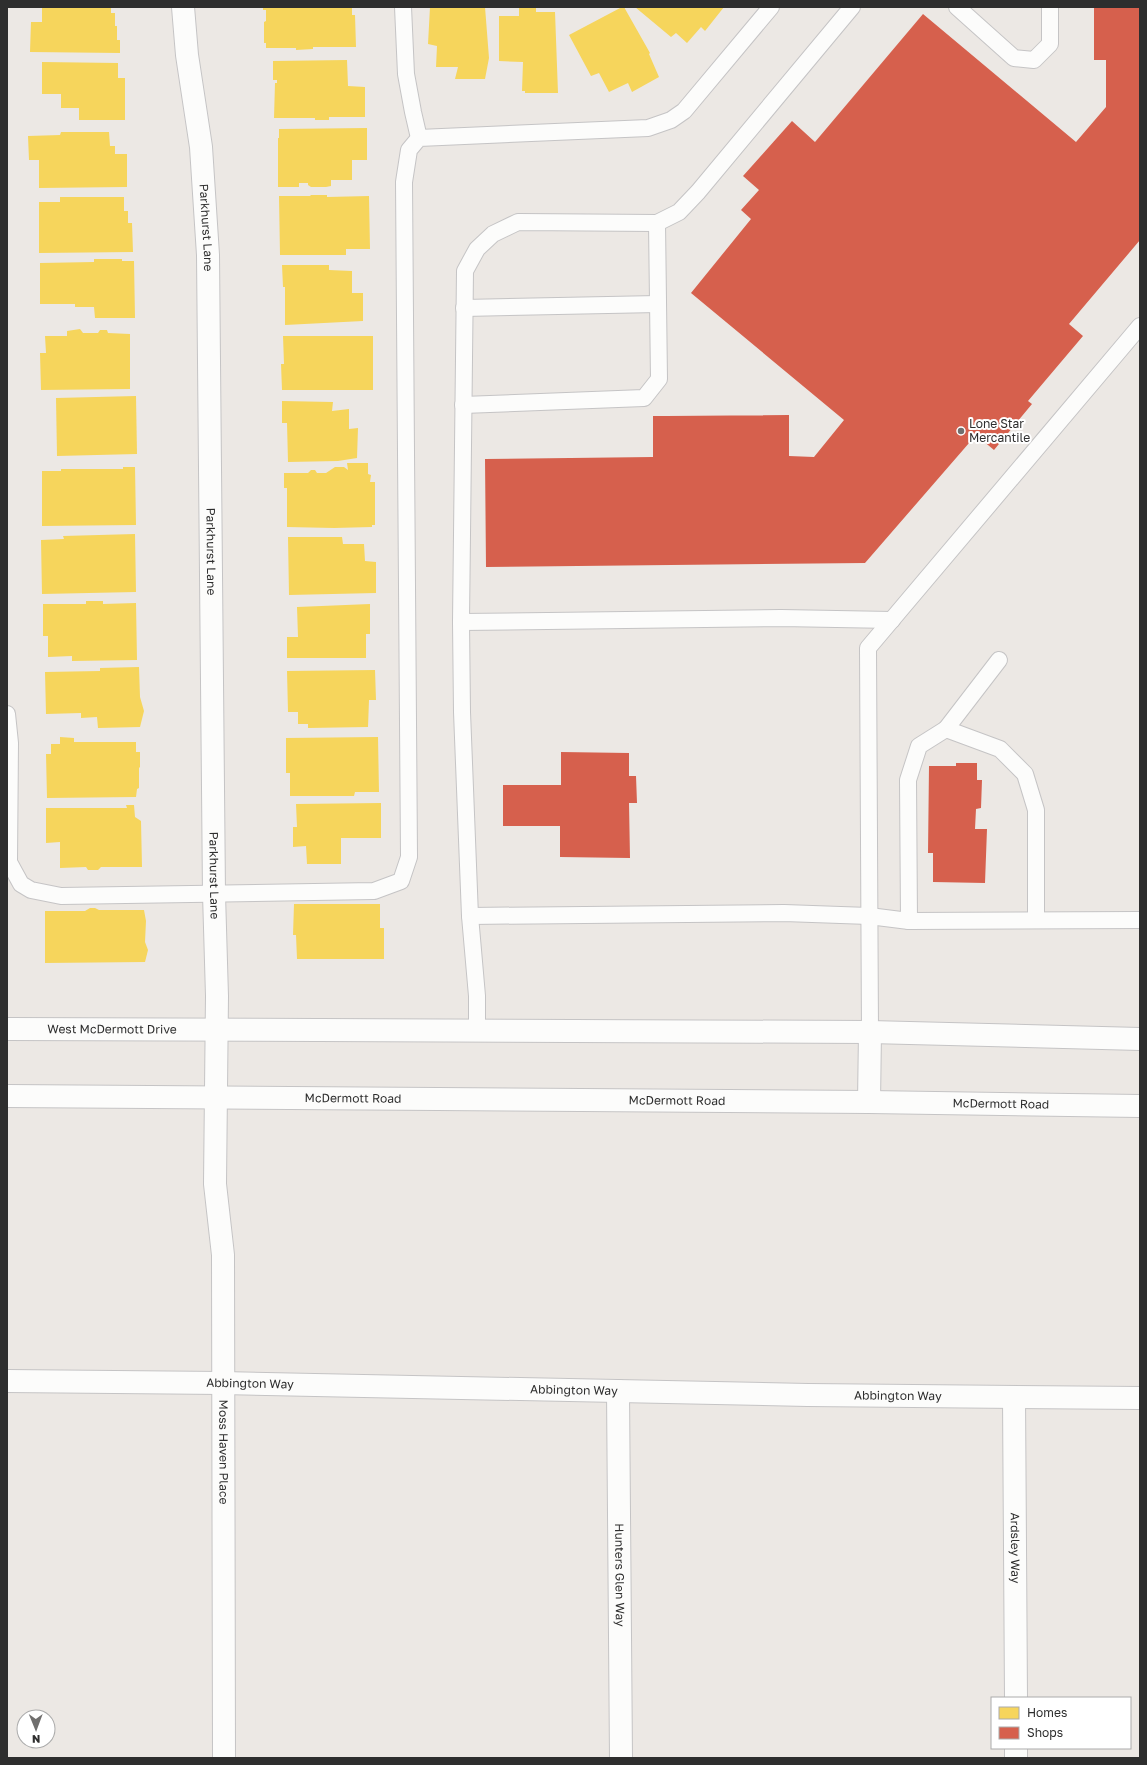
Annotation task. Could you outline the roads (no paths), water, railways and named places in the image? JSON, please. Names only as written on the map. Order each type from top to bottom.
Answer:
[{"type":"street","name":"Parkhurst Lane","points":[[183,7],[187,55],[201,147],[208,256],[214,894],[217,1030],[215,1098]]},
{"type":"street","name":"West McDermott Drive","points":[[7,1029],[217,1030]]},
{"type":"street","points":[[217,1030],[870,1032],[1140,1039]]},
{"type":"street","points":[[869,1102],[870,1032]]},
{"type":"street","points":[[7,1096],[215,1098]]},
{"type":"street","name":"McDermott Road","points":[[215,1098],[869,1102],[1140,1106]]},
{"type":"street","name":"Moss Haven Place","points":[[215,1098],[215,1184],[223,1255],[222,1383],[224,1758]]},
{"type":"street","name":"Abbington Way","points":[[7,1380],[808,1395],[1140,1398]]},
{"type":"street","name":"Hunters Glen Way","points":[[618,1391],[622,1758]]},
{"type":"street","name":"Ardsley Way","points":[[1014,1397],[1016,1697]]},
{"type":"lane","points":[[403,7],[406,74],[412,112],[419,138]]},
{"type":"lane","points":[[7,714],[10,743],[9,862],[21,884],[31,890],[61,896],[374,891],[401,881],[409,858],[404,182],[409,150],[419,138],[648,128],[671,120],[684,111],[771,7]]},
{"type":"lane","points":[[477,1031],[477,996],[470,916],[460,622],[465,271],[477,249],[493,234],[518,222],[657,223],[680,212],[852,7]]},
{"type":"lane","points":[[957,7],[1014,58],[1034,60],[1050,44],[1050,7]]},
{"type":"lane","points":[[463,405],[644,398],[659,379],[657,223]]},
{"type":"lane","points":[[464,308],[658,304]]},
{"type":"lane","points":[[870,1032],[868,648],[1140,326]]},
{"type":"lane","points":[[460,622],[781,618],[892,620]]},
{"type":"lane","points":[[909,921],[908,780],[920,746],[946,729],[999,660]]},
{"type":"lane","points":[[946,729],[1000,749],[1025,774],[1036,810],[1036,920]]},
{"type":"lane","points":[[470,916],[776,913],[869,916],[909,921],[1140,920]]},
{"type":"place","name":"Lone Star Mercantile","points":[[961,431]]}]
